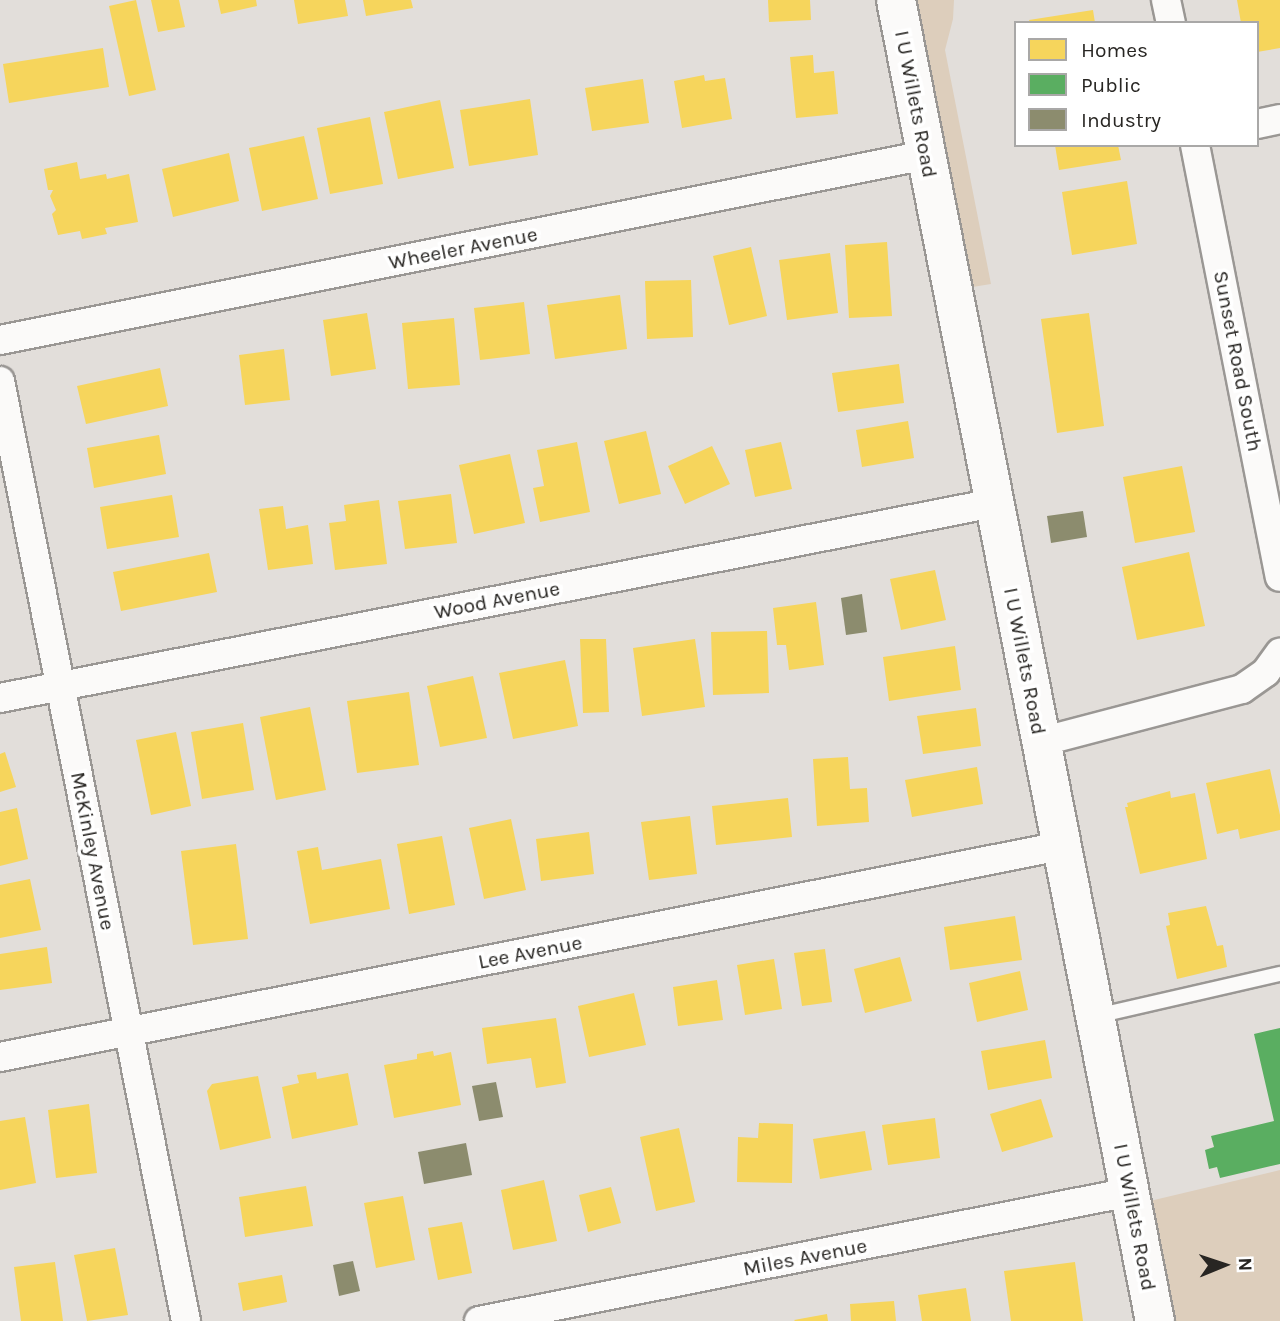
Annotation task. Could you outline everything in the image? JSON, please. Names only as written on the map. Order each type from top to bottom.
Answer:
[{"type":"main road","name":"I U Willets Road","points":[[896,0],[1040,743],[1156,1321]]},
{"type":"street","points":[[1166,0],[1171,21]]},
{"type":"street","points":[[1259,124],[1280,119]]},
{"type":"street","name":"Sunset Road South","points":[[1195,147],[1280,577]]},
{"type":"street","name":"Wheeler Avenue","points":[[0,340],[926,156]]},
{"type":"street","name":"McKinley Avenue","points":[[0,381],[186,1321]]},
{"type":"street","name":"Wood Avenue","points":[[0,698],[995,503]]},
{"type":"street","points":[[1040,743],[1242,689],[1266,673],[1280,653]]},
{"type":"street","name":"Lee Avenue","points":[[0,1057],[1061,846]]},
{"type":"street","name":"Miles Avenue","points":[[479,1321],[1130,1192]]},
{"type":"lane","points":[[1095,1017],[1280,974]]},
{"type":"shaded area","points":[[903,0],[954,0],[953,19],[945,50],[991,284],[960,289]]},
{"type":"shaded area","points":[[1280,1170],[1280,1321],[1155,1321],[1133,1205]]},
{"type":"building: Homes","points":[[136,0],[156,90],[129,96],[109,6]]},
{"type":"building: Homes","points":[[151,0],[179,0],[185,27],[158,32]]},
{"type":"building: Homes","points":[[218,0],[256,0],[257,6],[221,14]]},
{"type":"building: Homes","points":[[294,0],[345,0],[348,16],[298,24]]},
{"type":"building: Homes","points":[[363,0],[411,0],[413,8],[366,16]]},
{"type":"building: Homes","points":[[768,0],[810,0],[811,20],[769,22]]},
{"type":"building: Homes","points":[[1237,0],[1280,0],[1280,48],[1259,52],[1259,21],[1241,21]]},
{"type":"building: Homes","points":[[1093,10],[1095,21],[1029,21]]},
{"type":"building: Homes","points":[[103,48],[109,87],[9,103],[3,64]]},
{"type":"building: Homes","points":[[813,55],[814,73],[834,71],[838,114],[796,118],[790,57]]},
{"type":"building: Homes","points":[[704,75],[705,81],[725,78],[732,119],[682,128],[674,81]]},
{"type":"building: Homes","points":[[643,79],[649,123],[592,131],[585,88]]},
{"type":"building: Homes","points":[[530,99],[538,155],[469,166],[460,110]]},
{"type":"building: Homes","points":[[440,100],[454,168],[398,179],[384,112]]},
{"type":"building: Homes","points":[[370,117],[383,184],[330,194],[317,128]]},
{"type":"building: Homes","points":[[304,136],[318,199],[262,211],[249,148]]},
{"type":"building: Homes","points":[[1055,147],[1118,147],[1121,160],[1059,170]]},
{"type":"building: Homes","points":[[229,153],[239,201],[173,217],[162,169]]},
{"type":"building: Homes","points":[[77,162],[80,179],[106,174],[107,179],[129,174],[138,222],[105,228],[107,234],[82,239],[80,231],[58,235],[52,214],[56,210],[50,196],[53,190],[48,190],[44,169]]},
{"type":"building: Homes","points":[[1127,181],[1137,244],[1072,255],[1062,192]]},
{"type":"building: Homes","points":[[887,242],[892,316],[849,318],[845,245]]},
{"type":"building: Homes","points":[[751,247],[767,316],[729,325],[713,256]]},
{"type":"building: Homes","points":[[830,253],[838,313],[787,320],[779,260]]},
{"type":"building: Homes","points":[[691,280],[693,337],[647,339],[645,281]]},
{"type":"building: Homes","points":[[620,295],[627,349],[555,359],[547,305]]},
{"type":"building: Homes","points":[[524,302],[530,354],[480,360],[474,308]]},
{"type":"building: Homes","points":[[367,313],[376,369],[331,376],[323,320]]},
{"type":"building: Homes","points":[[1089,313],[1104,426],[1057,433],[1041,319]]},
{"type":"building: Homes","points":[[454,318],[460,385],[408,389],[402,323]]},
{"type":"building: Homes","points":[[284,349],[290,400],[245,405],[239,355]]},
{"type":"building: Homes","points":[[899,364],[904,403],[838,412],[832,373]]},
{"type":"building: Homes","points":[[160,368],[168,406],[86,424],[77,386]]},
{"type":"building: Homes","points":[[908,421],[914,458],[862,467],[856,430]]},
{"type":"building: Homes","points":[[646,431],[661,494],[619,504],[604,441]]},
{"type":"building: Homes","points":[[159,435],[166,474],[94,488],[87,448]]},
{"type":"building: Homes","points":[[577,442],[590,512],[540,522],[533,488],[544,486],[537,450]]},
{"type":"building: Homes","points":[[781,442],[792,489],[755,497],[745,450]]},
{"type":"building: Homes","points":[[712,446],[730,484],[685,504],[668,466]]},
{"type":"building: Homes","points":[[510,454],[525,523],[474,534],[459,465]]},
{"type":"building: Homes","points":[[1182,466],[1195,532],[1135,543],[1123,477]]},
{"type":"building: Homes","points":[[451,494],[457,543],[405,549],[398,501]]},
{"type":"building: Homes","points":[[172,495],[179,537],[107,549],[100,507]]},
{"type":"building: Homes","points":[[379,500],[387,564],[335,570],[329,523],[346,521],[344,505]]},
{"type":"building: Homes","points":[[283,506],[286,529],[308,525],[313,564],[268,570],[259,509]]},
{"type":"building: Homes","points":[[1189,552],[1205,626],[1137,640],[1122,567]]},
{"type":"building: Homes","points":[[209,553],[217,592],[121,611],[113,572]]},
{"type":"building: Homes","points":[[935,570],[946,620],[901,630],[890,579]]},
{"type":"building: Homes","points":[[816,602],[824,665],[789,670],[786,645],[777,645],[773,608]]},
{"type":"building: Homes","points":[[767,631],[769,693],[713,695],[711,632]]},
{"type":"building: Homes","points":[[580,639],[606,639],[609,712],[583,713]]},
{"type":"building: Homes","points":[[695,639],[705,707],[642,716],[633,648]]},
{"type":"building: Homes","points":[[955,646],[961,690],[889,701],[883,657]]},
{"type":"building: Homes","points":[[565,660],[578,726],[513,739],[499,673]]},
{"type":"building: Homes","points":[[473,676],[487,738],[440,747],[427,686]]},
{"type":"building: Homes","points":[[409,692],[419,765],[357,773],[347,701]]},
{"type":"building: Homes","points":[[310,707],[326,790],[276,800],[260,717]]},
{"type":"building: Homes","points":[[976,708],[981,746],[923,754],[917,716]]},
{"type":"building: Homes","points":[[243,723],[254,790],[202,799],[191,732]]},
{"type":"building: Homes","points":[[176,732],[191,806],[151,815],[136,740]]},
{"type":"building: Homes","points":[[5,752],[16,787],[0,792],[0,754]]},
{"type":"building: Homes","points":[[848,757],[850,789],[867,788],[869,822],[817,826],[813,759]]},
{"type":"building: Homes","points":[[977,767],[983,804],[912,817],[905,780]]},
{"type":"building: Homes","points":[[1270,769],[1280,815],[1280,830],[1240,839],[1238,829],[1217,834],[1206,783]]},
{"type":"building: Homes","points":[[1170,791],[1171,798],[1195,793],[1207,859],[1140,874],[1125,807],[1128,807],[1127,803]]},
{"type":"building: Homes","points":[[788,798],[792,837],[716,845],[712,806]]},
{"type":"building: Homes","points":[[17,808],[28,859],[0,866],[0,812]]},
{"type":"building: Homes","points":[[690,816],[697,874],[649,880],[641,822]]},
{"type":"building: Homes","points":[[511,819],[526,890],[484,899],[469,828]]},
{"type":"building: Homes","points":[[589,832],[594,874],[541,881],[536,839]]},
{"type":"building: Homes","points":[[442,836],[455,905],[409,914],[397,844]]},
{"type":"building: Homes","points":[[236,844],[248,939],[193,945],[181,851]]},
{"type":"building: Homes","points":[[318,847],[322,870],[381,859],[390,909],[310,924],[297,851]]},
{"type":"building: Homes","points":[[30,879],[41,930],[0,938],[0,885]]},
{"type":"building: Homes","points":[[1206,906],[1217,946],[1223,945],[1227,967],[1177,979],[1166,926],[1170,925],[1168,913]]},
{"type":"building: Homes","points":[[1015,916],[1022,960],[950,970],[944,927]]},
{"type":"building: Homes","points":[[47,947],[52,983],[0,990],[0,954]]},
{"type":"building: Homes","points":[[825,949],[832,1002],[802,1006],[794,953]]},
{"type":"building: Homes","points":[[900,957],[912,1001],[865,1013],[854,969]]},
{"type":"building: Homes","points":[[774,959],[782,1009],[745,1015],[737,965]]},
{"type":"building: Homes","points":[[1020,971],[1028,1010],[977,1022],[969,983]]},
{"type":"building: Homes","points":[[717,980],[723,1020],[678,1026],[673,987]]},
{"type":"building: Homes","points":[[634,993],[646,1045],[589,1057],[578,1006]]},
{"type":"building: Homes","points":[[556,1018],[566,1083],[536,1088],[531,1058],[487,1064],[482,1028]]},
{"type":"building: Homes","points":[[1045,1040],[1052,1078],[988,1090],[981,1051]]},
{"type":"building: Homes","points":[[433,1051],[434,1056],[451,1052],[461,1105],[394,1118],[384,1065],[417,1059],[417,1054]]},
{"type":"building: Homes","points":[[316,1072],[317,1079],[348,1073],[358,1125],[292,1139],[282,1087],[299,1083],[297,1075]]},
{"type":"building: Homes","points":[[258,1076],[271,1138],[220,1150],[207,1091],[212,1084]]},
{"type":"building: Homes","points":[[1041,1099],[1053,1137],[1002,1152],[990,1114]]},
{"type":"building: Homes","points":[[89,1104],[97,1173],[56,1178],[48,1110]]},
{"type":"building: Homes","points":[[25,1117],[36,1183],[0,1190],[0,1121]]},
{"type":"building: Homes","points":[[935,1118],[940,1158],[888,1165],[882,1125]]},
{"type":"building: Homes","points":[[759,1123],[793,1124],[792,1183],[737,1182],[738,1137],[758,1138]]},
{"type":"building: Homes","points":[[679,1128],[695,1202],[656,1211],[640,1137]]},
{"type":"building: Homes","points":[[865,1131],[872,1170],[820,1179],[813,1139]]},
{"type":"building: Homes","points":[[544,1180],[557,1241],[513,1250],[501,1190]]},
{"type":"building: Homes","points":[[306,1186],[313,1226],[245,1237],[239,1197]]},
{"type":"building: Homes","points":[[611,1187],[621,1223],[588,1232],[579,1195]]},
{"type":"building: Homes","points":[[403,1196],[415,1260],[376,1268],[364,1203]]},
{"type":"building: Homes","points":[[462,1222],[472,1273],[438,1280],[428,1228]]},
{"type":"building: Homes","points":[[115,1248],[128,1315],[87,1321],[74,1255]]},
{"type":"building: Homes","points":[[55,1262],[63,1321],[21,1321],[14,1267]]},
{"type":"building: Homes","points":[[1075,1262],[1083,1321],[1011,1321],[1004,1271]]},
{"type":"building: Homes","points":[[282,1275],[287,1302],[243,1311],[238,1283]]},
{"type":"building: Homes","points":[[966,1288],[971,1321],[922,1321],[918,1295]]},
{"type":"building: Homes","points":[[894,1301],[896,1321],[851,1321],[850,1304]]},
{"type":"building: Homes","points":[[827,1314],[828,1321],[794,1320]]},
{"type":"building: Public","points":[[1280,1028],[1280,1164],[1220,1178],[1217,1167],[1209,1169],[1205,1150],[1214,1147],[1211,1136],[1274,1121],[1254,1034]]},
{"type":"building: Industry","points":[[1083,511],[1087,537],[1051,543],[1047,516]]},
{"type":"building: Industry","points":[[862,594],[867,632],[846,635],[841,598]]},
{"type":"building: Industry","points":[[496,1082],[503,1117],[479,1121],[472,1086]]},
{"type":"building: Industry","points":[[466,1143],[472,1175],[424,1184],[418,1152]]},
{"type":"building: Industry","points":[[353,1261],[360,1291],[339,1296],[333,1265]]}]
